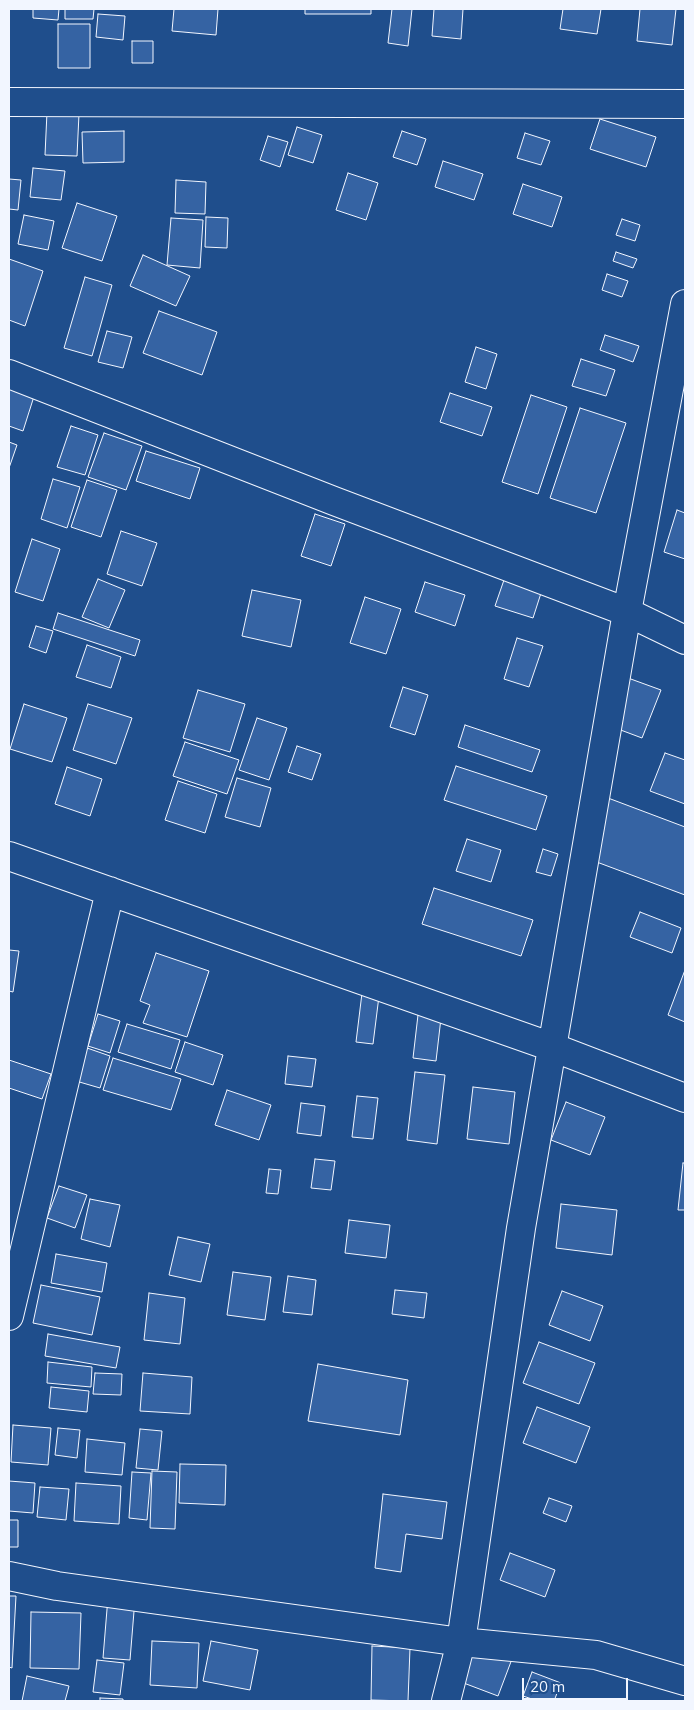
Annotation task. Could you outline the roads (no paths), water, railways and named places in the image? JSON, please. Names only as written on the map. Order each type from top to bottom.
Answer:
[{"type":"street","points":[[9,102],[685,104]]},
{"type":"street","points":[[446,1701],[461,1642],[521,1228],[627,612],[685,304]]},
{"type":"street","points":[[9,374],[334,501],[627,612],[685,640]]},
{"type":"street","points":[[9,856],[552,1047],[685,1098]]},
{"type":"street","points":[[9,1316],[110,891]]},
{"type":"street","points":[[9,1576],[57,1586],[461,1642],[596,1655],[685,1681]]}]
